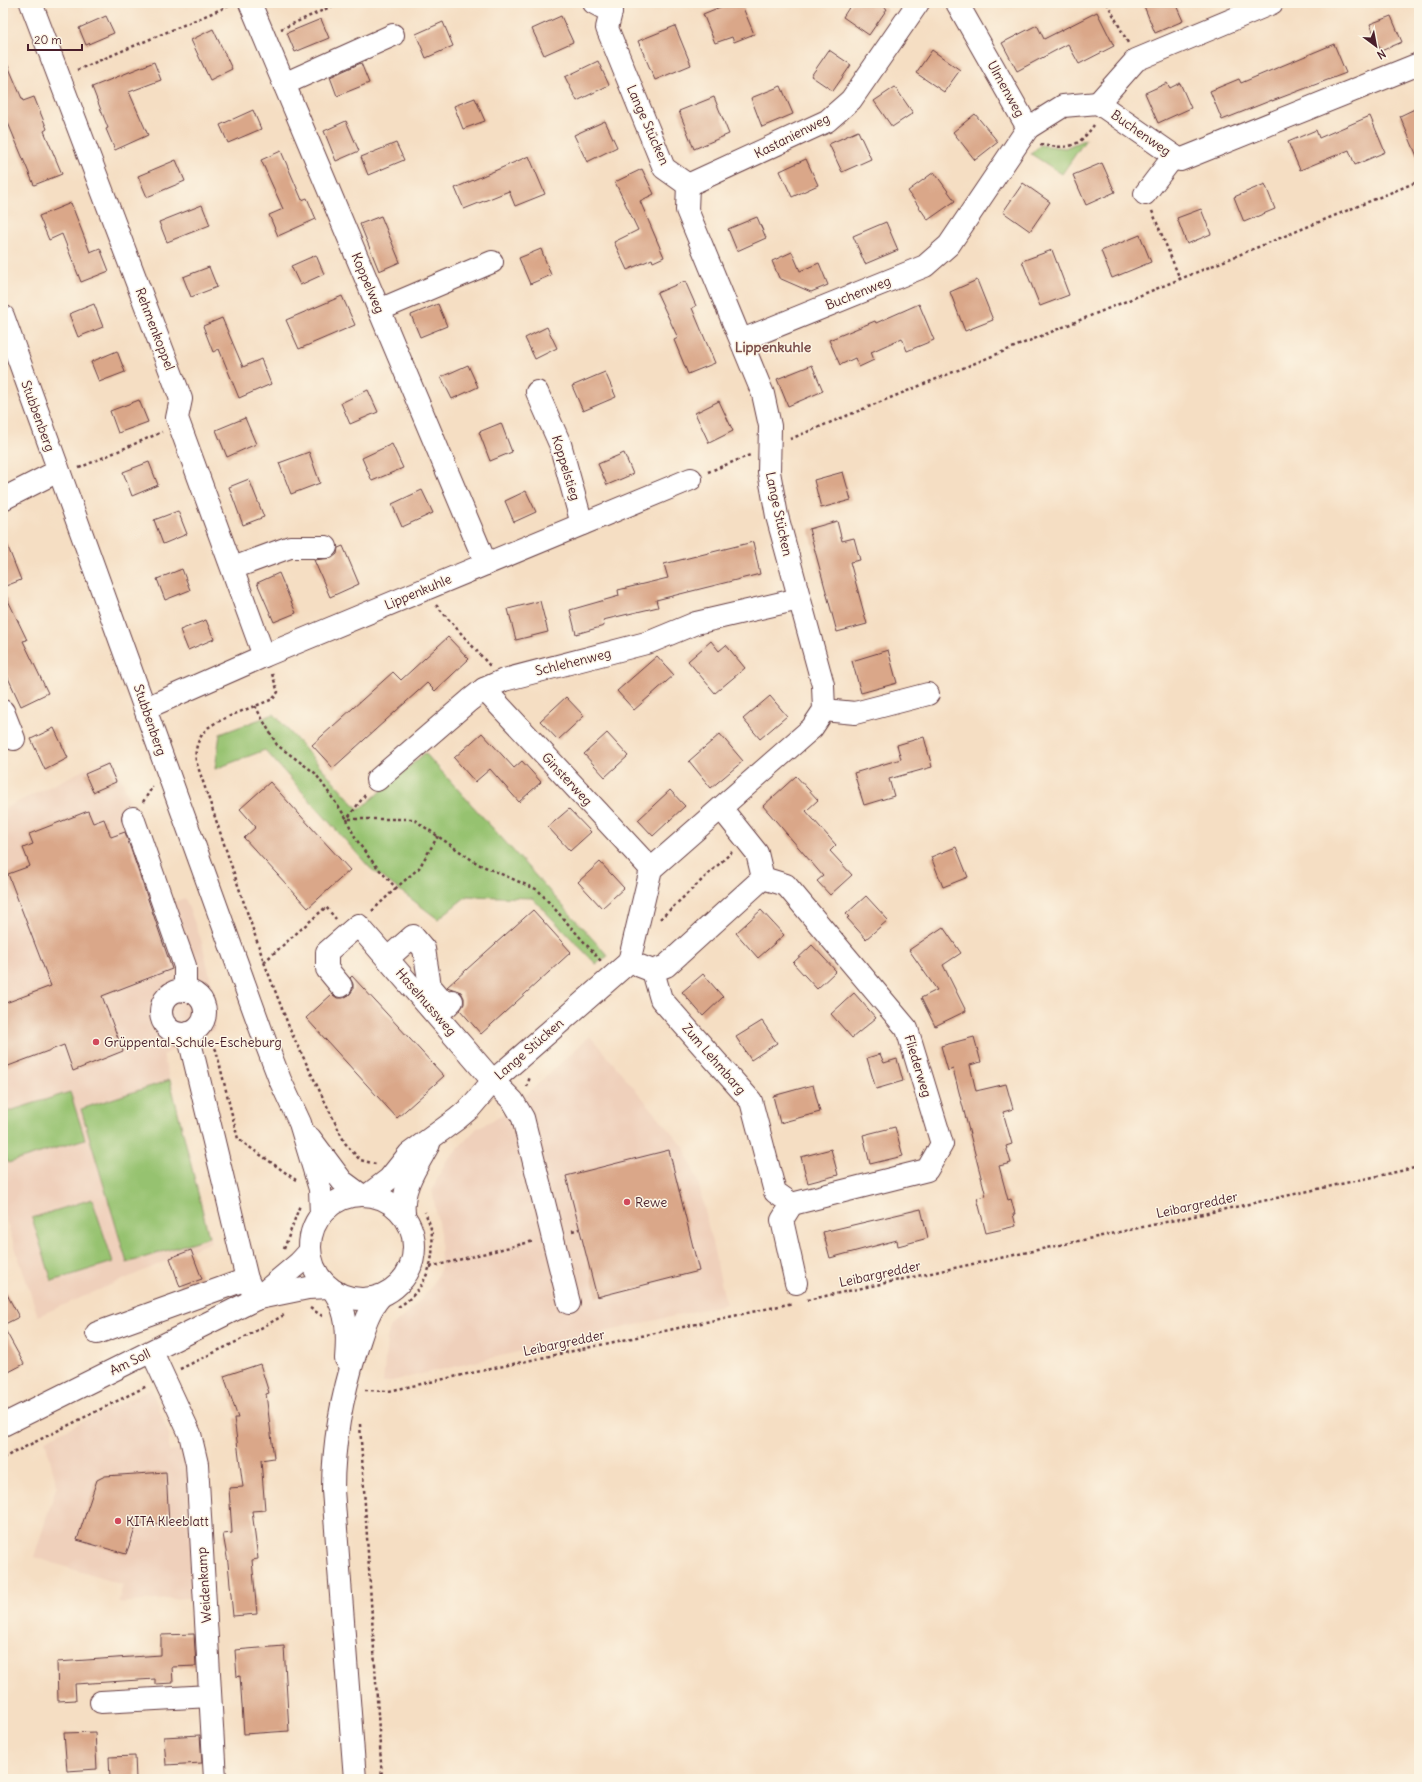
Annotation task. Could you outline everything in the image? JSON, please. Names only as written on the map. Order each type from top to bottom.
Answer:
[{"type":"street","name":"Rehmenkoppel","points":[[31,3],[181,399],[177,418]]},
{"type":"street","name":"Koppelweg","points":[[250,3],[486,564]]},
{"type":"street","name":"Kastanienweg","points":[[688,185],[827,121],[851,100],[918,3]]},
{"type":"street","name":"Ulmenweg","points":[[957,3],[1028,128],[1063,106],[1102,106]]},
{"type":"street","name":"Buchenweg","points":[[1272,3],[1136,60],[1102,106],[1180,160],[1419,64]]},
{"type":"street","name":"Lange Stücken","points":[[610,6],[607,28],[664,168],[688,185],[687,210],[742,340],[763,394],[770,426],[768,472],[777,516],[823,685],[824,710]]},
{"type":"street","points":[[284,84],[393,35]]},
{"type":"street","name":"Buchenweg","points":[[742,340],[925,266],[949,245],[1028,128]]},
{"type":"street","points":[[1145,194],[1174,156]]},
{"type":"street","points":[[379,310],[492,262]]},
{"type":"street","name":"Stubbenberg","points":[[3,316],[66,470],[167,769],[280,1080],[300,1122],[334,1173],[347,1185],[364,1195]]},
{"type":"street","name":"Koppelstieg","points":[[537,392],[560,444],[582,524]]},
{"type":"street","points":[[177,418],[264,656]]},
{"type":"street","points":[[3,499],[66,470]]},
{"type":"street","name":"Lippenkuhle","points":[[146,708],[264,656],[691,479]]},
{"type":"street","points":[[233,568],[290,547],[326,547]]},
{"type":"street","name":"Schlehenweg","points":[[377,780],[470,700],[484,690],[504,680],[650,642],[696,623],[799,599]]},
{"type":"street","name":"Ginsterweg","points":[[484,690],[651,869]]},
{"type":"street","points":[[721,808],[758,853],[763,878],[666,966],[653,971],[621,969],[651,869],[812,728],[824,710],[855,713],[928,694]]},
{"type":"street","points":[[3,711],[14,739]]},
{"type":"street","points":[[132,818],[185,966],[185,991]]},
{"type":"street","name":"Fliederweg","points":[[763,878],[786,885],[907,1029],[942,1144],[927,1170],[792,1204]]},
{"type":"street","points":[[342,986],[327,969],[327,952],[358,925]]},
{"type":"street","name":"Haselnussweg","points":[[358,925],[493,1081],[513,1101],[522,1118],[569,1303]]},
{"type":"street","points":[[388,958],[413,936],[424,949],[430,986],[447,1006],[452,1001]]},
{"type":"street","name":"Lange Stücken","points":[[364,1195],[389,1179],[409,1154],[433,1138],[470,1108],[493,1081],[621,969]]},
{"type":"street","name":"Zum Lehmbarg","points":[[653,971],[661,998],[751,1101],[775,1192],[792,1204]]},
{"type":"street","points":[[195,1030],[178,1034],[171,1031],[165,1025],[161,1015],[163,1004],[167,997],[177,991],[185,991],[196,995],[204,1006],[205,1014],[195,1030],[190,1042],[247,1279],[256,1299]]},
{"type":"street","name":"Stubbenberg","points":[[300,1122],[320,1190],[321,1216]]},
{"type":"street","name":"Lange Stücken","points":[[404,1214],[403,1203],[405,1190],[433,1138]]},
{"type":"street","points":[[345,1386],[347,1329],[342,1307],[331,1289],[316,1271],[310,1251],[312,1232],[321,1216],[330,1206],[341,1199],[364,1195],[388,1201],[404,1214],[413,1233],[415,1247],[413,1261],[408,1274],[388,1303],[371,1311],[364,1325],[345,1386],[335,1441],[333,1490],[355,1779]]},
{"type":"street","points":[[792,1204],[782,1220],[796,1283]]},
{"type":"street","name":"Am Soll","points":[[3,1425],[256,1299],[299,1264],[310,1251]]},
{"type":"street","points":[[98,1334],[247,1279]]},
{"type":"street","name":"Am Soll","points":[[256,1299],[308,1288],[331,1289]]},
{"type":"street","points":[[331,1289],[354,1299],[368,1299],[388,1303]]},
{"type":"street","name":"Weidenkamp","points":[[152,1352],[190,1434],[197,1464],[215,1779]]},
{"type":"street","points":[[101,1702],[210,1696]]},
{"type":"path","points":[[60,77],[235,3]]},
{"type":"path","points":[[264,36],[339,3]]},
{"type":"path","points":[[1107,3],[1136,60]]},
{"type":"path","points":[[1012,152],[1040,145],[1065,148],[1083,140],[1102,106]]},
{"type":"path","points":[[691,479],[1419,181]]},
{"type":"path","points":[[1145,194],[1180,279]]},
{"type":"path","points":[[66,470],[164,432],[177,418]]},
{"type":"path","points":[[423,590],[504,680]]},
{"type":"path","points":[[264,656],[278,692],[273,699],[209,727],[199,740],[195,754],[198,768],[264,962],[291,1032],[345,1143],[360,1160],[379,1166]]},
{"type":"path","points":[[255,706],[277,746],[315,773],[347,819],[350,829],[375,865],[396,888]]},
{"type":"path","points":[[132,818],[157,780],[167,769]]},
{"type":"path","points":[[347,819],[377,780]]},
{"type":"path","points":[[347,819],[413,819],[478,864],[538,890],[621,969]]},
{"type":"path","points":[[264,962],[326,907],[338,921],[358,925],[419,868],[438,836]]},
{"type":"path","points":[[655,924],[746,838]]},
{"type":"path","points":[[195,1030],[216,1050],[238,1139],[300,1184]]},
{"type":"path","name":"Leibargredder","points":[[345,1386],[360,1390],[390,1391],[1419,1167]]},
{"type":"path","points":[[284,1251],[302,1198]]},
{"type":"path","points":[[388,1303],[405,1303],[423,1282],[430,1267],[433,1254],[432,1233],[423,1206]]},
{"type":"path","points":[[430,1267],[579,1229]]},
{"type":"path","points":[[306,1304],[328,1320]]},
{"type":"path","points":[[359,1419],[382,1779]]},
{"type":"shaded area","name":"Grüppental-Schule-Escheburg","points":[[113,756],[168,904],[185,898],[202,942],[216,1004],[214,1030],[163,1055],[211,1242],[38,1316],[3,1211],[3,809]]},
{"type":"shaded area","points":[[590,1036],[684,1147],[698,1181],[726,1304],[383,1383],[387,1339],[390,1328],[412,1309],[433,1285],[441,1267],[440,1233],[432,1190],[446,1161],[477,1128],[505,1114]]},
{"type":"shaded area","name":"KITA Kleeblatt","points":[[151,1388],[169,1435],[169,1451],[186,1448],[197,1597],[118,1603],[123,1585],[34,1557],[57,1485],[45,1440]]},
{"type":"green space","points":[[1086,139],[1062,174],[1031,154],[1040,145],[1065,148]]},
{"type":"green space","points":[[274,714],[359,810],[425,753],[608,956],[596,964],[532,898],[467,896],[438,919],[370,868],[265,750],[215,769],[220,734]]},
{"type":"green space","points":[[170,1080],[209,1237],[127,1263],[81,1109]]},
{"type":"green space","points":[[70,1092],[85,1139],[8,1163],[3,1148],[3,1113]]},
{"type":"green space","points":[[92,1199],[113,1262],[52,1281],[32,1218]]},
{"type":"building","points":[[730,3],[741,3],[754,34],[734,42],[732,37],[715,43],[703,14]]},
{"type":"building","points":[[852,3],[879,3],[887,9],[869,35],[843,17]]},
{"type":"building","points":[[1151,3],[1175,3],[1183,21],[1155,33],[1144,6]]},
{"type":"building","points":[[1097,12],[1114,46],[1079,64],[1068,44],[1017,71],[1002,43],[1037,25],[1044,39]]},
{"type":"building","points":[[106,16],[114,33],[86,45],[79,28]]},
{"type":"building","points":[[561,16],[573,42],[544,55],[532,29]]},
{"type":"building","points":[[1391,16],[1402,42],[1381,51],[1370,24]]},
{"type":"building","points":[[321,19],[329,38],[295,52],[287,33]]},
{"type":"building","points":[[443,22],[453,46],[426,58],[416,34]]},
{"type":"building","points":[[675,26],[691,65],[655,80],[638,41]]},
{"type":"building","points":[[213,29],[232,69],[210,80],[191,40]]},
{"type":"building","points":[[1334,44],[1346,73],[1222,120],[1210,91],[1239,79],[1241,83]]},
{"type":"building","points":[[829,50],[851,65],[833,91],[811,76]]},
{"type":"building","points":[[932,50],[960,70],[944,92],[916,73]]},
{"type":"building","points":[[3,54],[23,101],[34,97],[47,129],[44,131],[62,174],[34,185],[3,111]]},
{"type":"building","points":[[598,61],[609,85],[577,101],[565,77]]},
{"type":"building","points":[[154,62],[161,80],[129,92],[148,135],[115,150],[106,129],[108,128],[92,87]]},
{"type":"building","points":[[361,63],[369,83],[337,96],[330,77]]},
{"type":"building","points":[[1167,83],[1170,88],[1180,83],[1191,108],[1158,123],[1145,93]]},
{"type":"building","points":[[781,86],[793,114],[762,127],[751,98]]},
{"type":"building","points":[[895,87],[913,113],[892,127],[874,101]]},
{"type":"building","points":[[714,97],[729,134],[694,149],[679,111]]},
{"type":"building","points":[[475,98],[485,121],[463,129],[454,106]]},
{"type":"building","points":[[1419,107],[1419,161],[1400,116]]},
{"type":"building","points":[[253,110],[261,129],[228,143],[220,125]]},
{"type":"building","points":[[975,114],[998,142],[975,160],[953,132]]},
{"type":"building","points":[[1370,116],[1385,152],[1355,165],[1349,150],[1300,170],[1288,142],[1316,130],[1319,138]]},
{"type":"building","points":[[346,121],[359,151],[336,161],[324,131]]},
{"type":"building","points":[[605,121],[617,147],[587,162],[574,135]]},
{"type":"building","points":[[858,131],[871,159],[842,172],[829,144]]},
{"type":"building","points":[[396,143],[404,160],[368,175],[361,157]]},
{"type":"building","points":[[281,151],[302,200],[307,198],[316,219],[278,236],[269,215],[283,209],[261,160]]},
{"type":"building","points":[[529,156],[545,194],[515,206],[509,191],[464,209],[455,188]]},
{"type":"building","points":[[806,159],[818,185],[792,197],[780,171]]},
{"type":"building","points":[[176,160],[185,181],[147,197],[138,176]]},
{"type":"building","points":[[1102,163],[1115,192],[1086,205],[1073,175]]},
{"type":"building","points":[[642,169],[654,194],[640,201],[664,257],[653,262],[652,259],[627,270],[614,242],[638,230],[615,182]]},
{"type":"building","points":[[934,172],[955,201],[928,220],[908,191]]},
{"type":"building","points":[[1023,183],[1050,202],[1030,231],[1003,212]]},
{"type":"building","points":[[1265,184],[1275,209],[1244,222],[1234,197]]},
{"type":"building","points":[[71,203],[90,252],[100,248],[109,271],[81,282],[62,234],[49,240],[39,216]]},
{"type":"building","points":[[202,205],[210,225],[167,242],[159,222]]},
{"type":"building","points":[[1201,209],[1211,234],[1187,244],[1177,218]]},
{"type":"building","points":[[381,216],[400,262],[379,271],[360,224]]},
{"type":"building","points":[[757,217],[766,238],[737,251],[728,229]]},
{"type":"building","points":[[886,222],[898,250],[865,264],[853,236]]},
{"type":"building","points":[[1140,235],[1151,262],[1112,278],[1101,251]]},
{"type":"building","points":[[541,249],[551,275],[530,284],[519,258]]},
{"type":"building","points":[[1052,250],[1069,295],[1040,306],[1022,261]]},
{"type":"building","points":[[792,252],[800,271],[819,263],[828,285],[811,292],[779,278],[772,261]]},
{"type":"building","points":[[316,255],[324,274],[300,285],[291,266]]},
{"type":"building","points":[[209,267],[217,287],[191,297],[183,277]]},
{"type":"building","points":[[977,280],[993,320],[965,331],[950,292]]},
{"type":"building","points":[[685,281],[696,306],[692,308],[715,363],[688,374],[674,340],[678,338],[657,293]]},
{"type":"building","points":[[342,296],[355,325],[299,349],[286,320]]},
{"type":"building","points":[[94,304],[103,327],[78,337],[69,314]]},
{"type":"building","points":[[438,304],[447,326],[420,337],[411,315]]},
{"type":"building","points":[[919,304],[934,340],[907,351],[902,338],[871,352],[874,360],[859,367],[855,358],[840,365],[829,340],[875,321],[876,323]]},
{"type":"building","points":[[222,318],[243,367],[261,359],[271,384],[239,398],[219,349],[213,352],[203,326]]},
{"type":"building","points":[[547,327],[557,348],[535,359],[525,338]]},
{"type":"building","points":[[117,351],[125,372],[99,382],[91,362]]},
{"type":"building","points":[[468,365],[478,387],[452,399],[441,377]]},
{"type":"building","points":[[812,365],[823,391],[788,406],[777,379]]},
{"type":"building","points":[[605,372],[616,397],[583,411],[572,386]]},
{"type":"building","points":[[368,390],[378,412],[350,424],[341,403]]},
{"type":"building","points":[[139,400],[148,422],[118,433],[110,411]]},
{"type":"building","points":[[719,401],[733,431],[709,443],[695,413]]},
{"type":"building","points":[[245,418],[256,444],[227,457],[216,430]]},
{"type":"building","points":[[501,423],[512,452],[490,461],[479,432]]},
{"type":"building","points":[[392,444],[403,468],[372,481],[362,458]]},
{"type":"building","points":[[309,452],[320,483],[291,494],[279,463]]},
{"type":"building","points":[[624,453],[633,474],[607,485],[598,464]]},
{"type":"building","points":[[149,462],[158,485],[132,496],[123,472]]},
{"type":"building","points":[[843,472],[851,500],[821,508],[814,480]]},
{"type":"building","points":[[249,479],[264,517],[243,525],[229,487]]},
{"type":"building","points":[[422,490],[433,513],[402,527],[392,504]]},
{"type":"building","points":[[526,491],[536,512],[514,522],[505,501]]},
{"type":"building","points":[[178,511],[187,534],[163,544],[154,520]]},
{"type":"building","points":[[837,521],[842,541],[854,538],[860,560],[850,562],[867,624],[837,632],[809,529]]},
{"type":"building","points":[[4,537],[21,580],[3,587],[3,538]]},
{"type":"building","points":[[753,542],[760,574],[656,600],[658,607],[603,620],[604,626],[576,634],[570,610],[619,596],[618,590],[668,578],[664,564]]},
{"type":"building","points":[[343,546],[359,584],[330,597],[314,560],[332,558],[337,554],[338,548]]},
{"type":"building","points":[[182,569],[190,590],[165,600],[157,579]]},
{"type":"building","points":[[279,573],[296,613],[274,622],[257,583]]},
{"type":"building","points":[[3,590],[27,640],[23,641],[48,693],[21,706],[3,667]]},
{"type":"building","points":[[540,601],[548,632],[516,640],[508,609]]},
{"type":"building","points":[[206,620],[214,639],[188,650],[180,630]]},
{"type":"building","points":[[448,637],[469,659],[435,691],[427,683],[333,768],[312,745],[393,672],[401,680]]},
{"type":"building","points":[[711,641],[719,651],[726,645],[745,668],[715,693],[688,661]]},
{"type":"building","points":[[888,650],[897,683],[861,693],[852,661]]},
{"type":"building","points":[[657,656],[674,675],[634,710],[617,691]]},
{"type":"building","points":[[770,696],[787,716],[760,739],[743,719]]},
{"type":"building","points":[[566,697],[584,716],[558,740],[540,721]]},
{"type":"building","points":[[54,728],[68,758],[45,770],[31,739]]},
{"type":"building","points":[[482,733],[514,768],[522,761],[541,782],[519,802],[490,769],[475,782],[454,758]]},
{"type":"building","points":[[607,733],[628,756],[605,777],[584,754]]},
{"type":"building","points":[[720,734],[743,761],[711,788],[689,761]]},
{"type":"building","points":[[924,737],[932,767],[889,779],[894,796],[864,805],[854,773],[901,759],[897,745]]},
{"type":"building","points":[[108,764],[116,782],[93,792],[85,774]]},
{"type":"building","points":[[796,776],[818,800],[806,811],[836,845],[830,851],[852,875],[830,895],[817,881],[823,876],[763,806]]},
{"type":"building","points":[[270,782],[350,870],[308,908],[244,838],[256,827],[240,809]]},
{"type":"building","points":[[670,790],[685,806],[653,836],[638,820]]},
{"type":"building","points":[[569,809],[591,832],[570,851],[548,827]]},
{"type":"building","points":[[88,811],[93,823],[104,819],[111,837],[125,832],[172,969],[102,996],[123,1051],[73,1071],[64,1045],[3,1068],[3,1004],[51,986],[8,874],[30,866],[23,848],[33,844],[29,834]]},
{"type":"building","points":[[956,847],[968,877],[943,887],[931,857]]},
{"type":"building","points":[[600,862],[624,888],[602,908],[578,882]]},
{"type":"building","points":[[866,896],[888,920],[866,939],[847,918],[849,917],[846,914]]},
{"type":"building","points":[[533,910],[571,952],[481,1034],[460,1010],[464,1004],[464,998],[461,992],[447,987]]},
{"type":"building","points":[[761,910],[784,935],[758,958],[736,933]]},
{"type":"building","points":[[943,927],[961,953],[943,965],[966,1011],[935,1026],[921,998],[937,990],[909,950]]},
{"type":"building","points":[[812,945],[836,971],[817,989],[793,963]]},
{"type":"building","points":[[703,974],[723,997],[703,1016],[682,992]]},
{"type":"building","points":[[352,976],[444,1076],[397,1118],[306,1018],[332,994],[337,998],[343,998],[349,995],[353,990],[353,984],[350,978]]},
{"type":"building","points":[[854,993],[876,1018],[852,1038],[831,1014]]},
{"type":"building","points":[[762,1021],[777,1043],[751,1060],[736,1037]]},
{"type":"building","points":[[974,1037],[981,1062],[970,1065],[976,1091],[1006,1084],[1013,1109],[1003,1112],[1012,1144],[1006,1146],[1011,1163],[999,1166],[1008,1200],[1011,1199],[1015,1214],[1013,1214],[1016,1226],[986,1233],[977,1198],[986,1196],[953,1069],[948,1071],[941,1046]]},
{"type":"building","points":[[880,1054],[884,1063],[897,1059],[903,1081],[876,1089],[867,1058]]},
{"type":"building","points":[[813,1085],[820,1112],[780,1123],[773,1096]]},
{"type":"building","points":[[895,1127],[903,1156],[870,1164],[863,1135]]},
{"type":"building","points":[[831,1149],[838,1175],[808,1183],[801,1157]]},
{"type":"building","name":"Rewe","points":[[669,1150],[699,1271],[597,1297],[566,1176]]},
{"type":"building","points":[[921,1209],[928,1238],[898,1246],[897,1240],[830,1258],[823,1232]]},
{"type":"building","points":[[191,1250],[202,1279],[180,1287],[170,1258]]},
{"type":"building","points":[[3,1287],[19,1317],[3,1325]]},
{"type":"building","points":[[3,1326],[24,1364],[3,1375]]},
{"type":"building","points":[[260,1364],[269,1393],[266,1394],[274,1458],[261,1460],[265,1510],[252,1511],[258,1559],[252,1560],[257,1614],[233,1616],[228,1563],[223,1534],[232,1533],[229,1488],[243,1487],[234,1418],[238,1418],[224,1376]]},
{"type":"building","points":[[166,1472],[169,1523],[137,1524],[126,1554],[77,1540],[97,1480],[105,1476]]},
{"type":"building","points":[[194,1634],[196,1666],[172,1667],[173,1683],[155,1684],[155,1679],[75,1684],[76,1700],[58,1701],[57,1662],[161,1655],[161,1635]]},
{"type":"building","points":[[284,1646],[289,1731],[244,1734],[240,1676],[237,1677],[235,1650]]},
{"type":"building","points":[[95,1732],[97,1769],[67,1771],[64,1733]]},
{"type":"building","points":[[200,1735],[202,1763],[166,1765],[164,1737]]},
{"type":"building","points":[[135,1756],[136,1779],[110,1779],[109,1757]]},
{"type":"place","name":"Grüppental-Schule-Escheburg","points":[[96,1042]]},
{"type":"place","name":"Rewe","points":[[627,1202]]},
{"type":"place","name":"KITA Kleeblatt","points":[[118,1521]]},
{"type":"district","name":"Lippenkuhle","points":[[773,347]]}]
